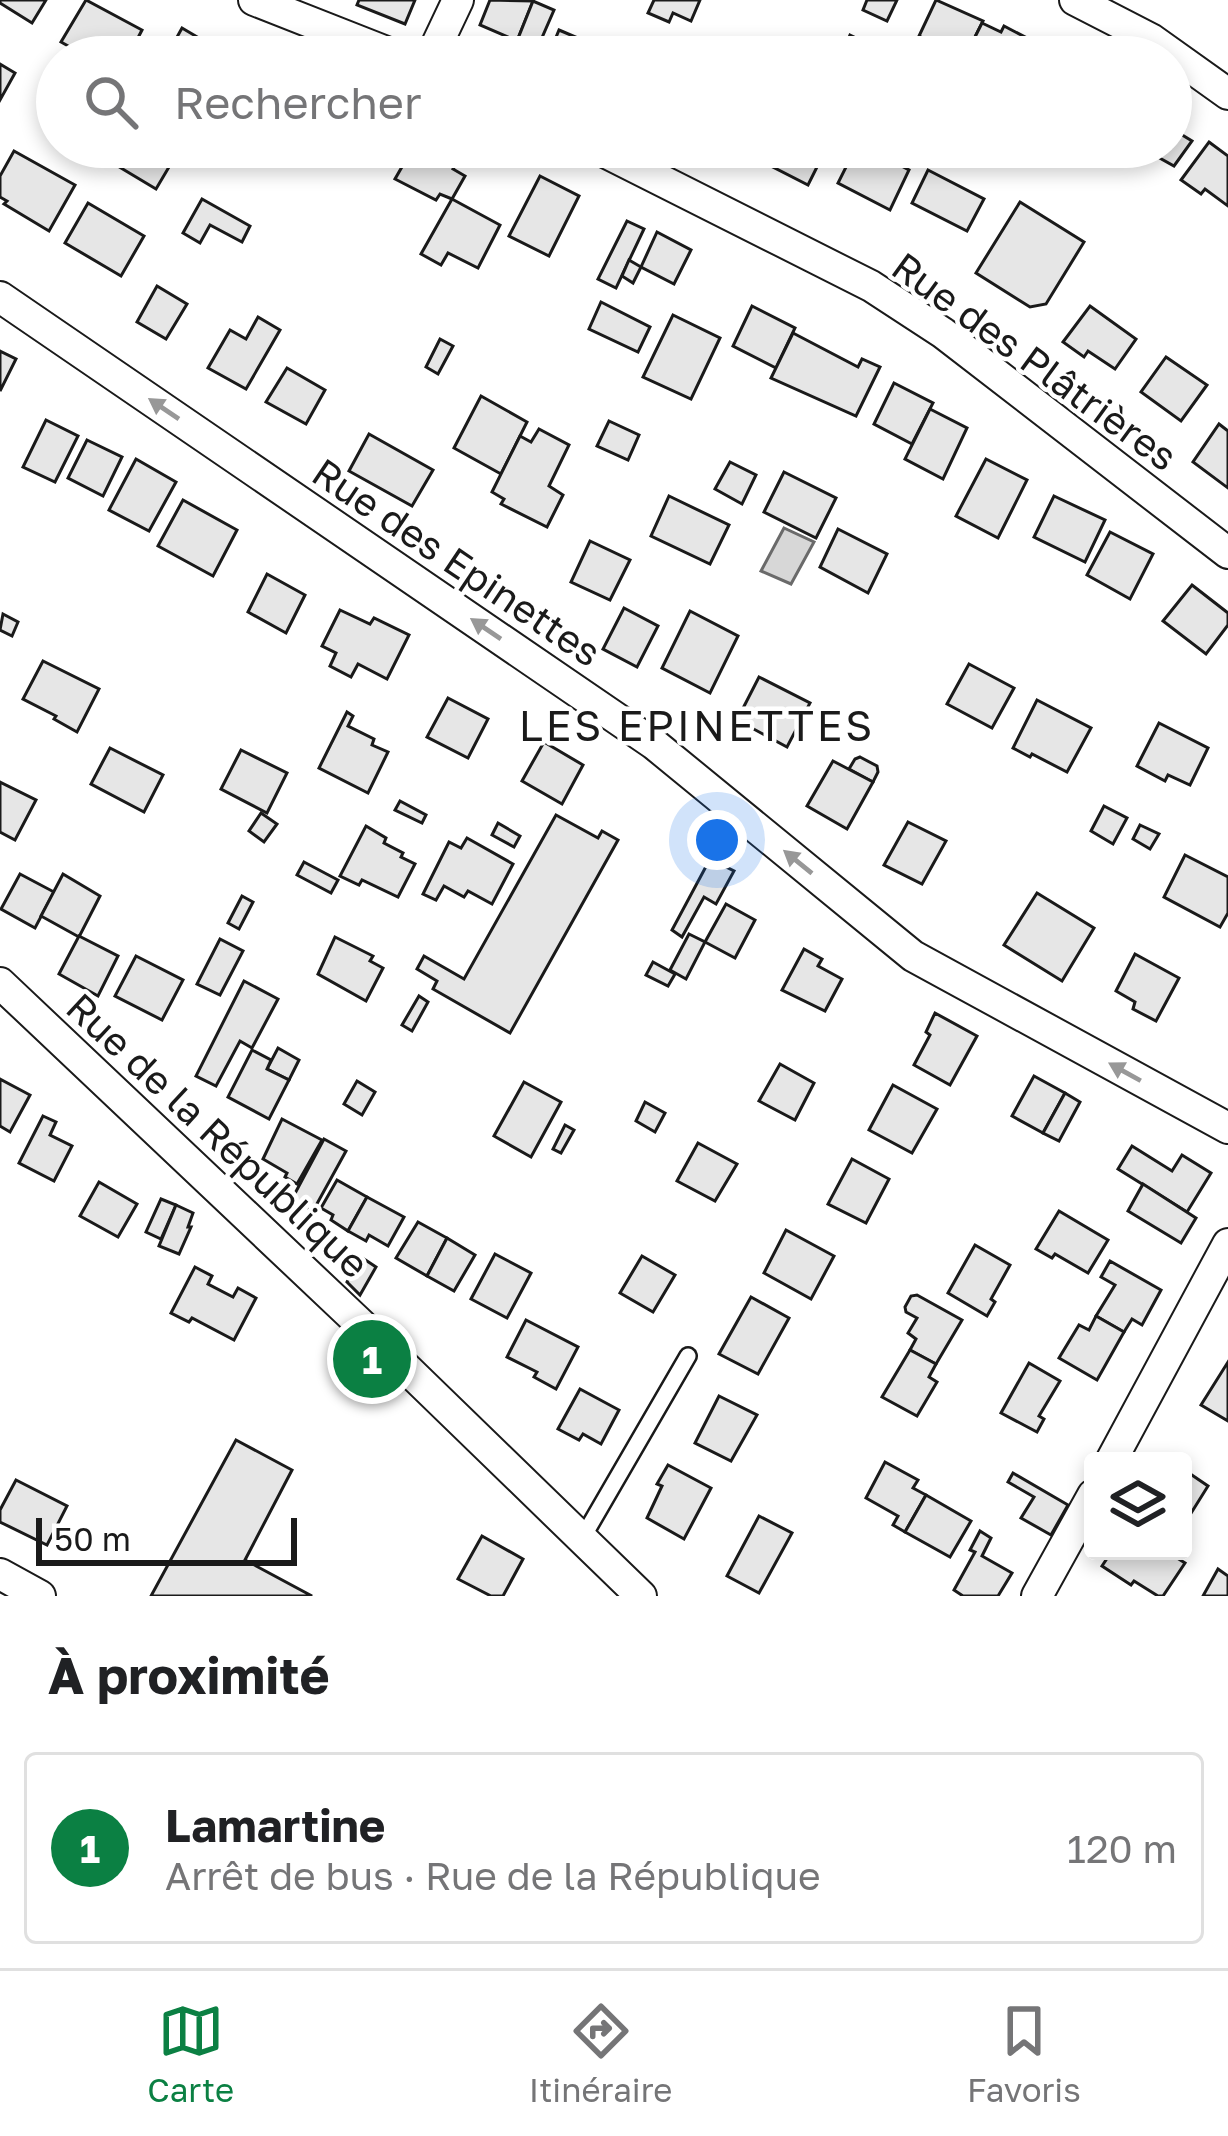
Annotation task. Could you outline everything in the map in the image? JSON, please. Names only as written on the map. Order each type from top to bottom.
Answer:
[{"type":"street","points":[[254,0],[346,36]]},
{"type":"street","points":[[441,36],[458,0]]},
{"type":"street","points":[[1075,0],[1145,36]]},
{"type":"street","points":[[1192,68],[1228,94]]},
{"type":"street","name":"Rue des Plâtrières","points":[[637,168],[871,286],[943,333],[1228,553]]},
{"type":"street","name":"Rue des Epinettes","points":[[0,297],[654,744],[914,956],[1228,1127]]},
{"type":"street","name":"Rue de la République","points":[[0,982],[641,1596]]},
{"type":"street","points":[[1117,1452],[1228,1244]]},
{"type":"street","points":[[1044,1593],[1084,1513]]},
{"type":"street","points":[[0,1574],[40,1596]]},
{"type":"lane","points":[[583,1537],[688,1356]]},
{"type":"shaded area","points":[[784,528],[814,542],[791,584],[761,571]]},
{"type":"building","points":[[0,0],[46,0],[32,23]]},
{"type":"building","points":[[86,0],[142,30],[139,36],[65,36]]},
{"type":"building","points":[[359,0],[415,0],[405,24],[357,5]]},
{"type":"building","points":[[490,0],[533,1],[519,36],[505,36],[480,25]]},
{"type":"building","points":[[654,0],[700,0],[691,21],[673,13],[669,22],[648,13]]},
{"type":"building","points":[[867,0],[897,0],[887,21],[863,10]]},
{"type":"building","points":[[936,0],[983,21],[976,36],[919,36]]},
{"type":"building","points":[[533,1],[554,10],[543,36],[519,36]]},
{"type":"building","points":[[982,23],[1001,32],[1004,26],[1023,36],[976,36]]},
{"type":"building","points":[[0,64],[15,73],[0,100]]},
{"type":"building","points":[[1209,142],[1228,156],[1228,206],[1205,189],[1201,194],[1181,180]]},
{"type":"building","points":[[14,151],[36,163],[36,168],[75,185],[49,231],[4,204],[0,176]]},
{"type":"building","points":[[121,168],[168,168],[156,189]]},
{"type":"building","points":[[401,168],[454,168],[465,176],[452,199],[440,194],[436,200],[395,179]]},
{"type":"building","points":[[775,168],[816,168],[808,185]]},
{"type":"building","points":[[846,168],[909,170],[890,210],[838,183]]},
{"type":"building","points":[[928,170],[984,199],[967,231],[912,203]]},
{"type":"building","points":[[540,176],[579,196],[549,256],[509,236]]},
{"type":"building","points":[[202,199],[250,226],[242,242],[210,225],[200,243],[183,233]]},
{"type":"building","points":[[452,199],[500,225],[478,268],[448,253],[441,265],[421,254]]},
{"type":"building","points":[[1020,202],[1084,242],[1046,304],[1030,307],[976,273]]},
{"type":"building","points":[[88,203],[144,236],[121,276],[65,243]]},
{"type":"building","points":[[627,221],[644,229],[616,288],[598,279]]},
{"type":"building","points":[[657,232],[691,250],[674,284],[641,267]]},
{"type":"building","points":[[629,260],[641,267],[633,283],[622,276]]},
{"type":"building","points":[[157,286],[187,304],[166,339],[137,322]]},
{"type":"building","points":[[601,302],[650,327],[638,352],[589,329]]},
{"type":"building","points":[[752,306],[795,328],[776,368],[733,346]]},
{"type":"building","points":[[1090,306],[1136,339],[1115,369],[1088,351],[1084,357],[1063,342]]},
{"type":"building","points":[[673,315],[720,338],[691,399],[643,377]]},
{"type":"building","points":[[258,317],[280,330],[246,389],[208,368],[230,330],[246,339]]},
{"type":"building","points":[[793,333],[858,367],[862,359],[880,367],[856,416],[771,378]]},
{"type":"building","points":[[440,339],[453,346],[438,374],[426,367]]},
{"type":"building","points":[[0,351],[16,359],[0,391]]},
{"type":"building","points":[[1166,357],[1207,385],[1181,421],[1141,392]]},
{"type":"building","points":[[287,368],[325,390],[306,424],[266,402]]},
{"type":"building","points":[[894,383],[933,403],[912,444],[874,424]]},
{"type":"building","points":[[481,396],[527,422],[501,474],[454,448]]},
{"type":"building","points":[[930,409],[967,428],[943,479],[905,459]]},
{"type":"building","points":[[46,420],[78,436],[55,482],[23,467]]},
{"type":"building","points":[[609,421],[639,435],[628,460],[597,446]]},
{"type":"building","points":[[1219,424],[1228,431],[1228,488],[1193,462]]},
{"type":"building","points":[[539,429],[569,445],[549,486],[563,495],[547,527],[501,504],[504,499],[492,492],[520,436],[531,442]]},
{"type":"building","points":[[369,434],[433,470],[412,506],[349,471]]},
{"type":"building","points":[[87,440],[122,457],[103,496],[68,478]]},
{"type":"building","points":[[136,459],[176,482],[149,531],[109,510]]},
{"type":"building","points":[[986,459],[1027,480],[998,538],[956,516]]},
{"type":"building","points":[[730,462],[756,475],[742,504],[715,489]]},
{"type":"building","points":[[784,472],[836,498],[816,538],[764,512]]},
{"type":"building","points":[[669,496],[729,525],[710,564],[651,536]]},
{"type":"building","points":[[1054,496],[1105,520],[1085,562],[1034,537]]},
{"type":"building","points":[[183,500],[237,530],[213,576],[158,546]]},
{"type":"building","points":[[838,529],[887,554],[868,593],[820,567]]},
{"type":"building","points":[[1110,532],[1153,554],[1130,599],[1087,575]]},
{"type":"building","points":[[590,541],[630,560],[610,600],[571,582]]},
{"type":"building","points":[[267,574],[305,595],[286,633],[248,612]]},
{"type":"building","points":[[1192,585],[1228,613],[1228,625],[1206,654],[1163,621]]},
{"type":"building","points":[[624,608],[658,626],[637,667],[603,649]]},
{"type":"building","points":[[340,610],[370,624],[374,618],[409,635],[387,679],[358,664],[351,677],[330,666],[336,653],[322,646]]},
{"type":"building","points":[[690,611],[738,636],[710,693],[662,668]]},
{"type":"building","points":[[3,614],[18,622],[12,636],[0,630]]},
{"type":"building","points":[[43,661],[99,689],[77,732],[23,699]]},
{"type":"building","points":[[969,664],[1014,688],[992,728],[947,704]]},
{"type":"building","points":[[759,677],[810,703],[787,747],[737,720]]},
{"type":"building","points":[[448,698],[488,719],[468,758],[427,737]]},
{"type":"building","points":[[1037,700],[1091,728],[1067,772],[1013,748]]},
{"type":"building","points":[[347,712],[353,716],[348,726],[388,752],[368,793],[319,768]]},
{"type":"building","points":[[1159,723],[1208,748],[1190,785],[1168,775],[1165,781],[1137,766]]},
{"type":"building","points":[[544,742],[583,765],[562,804],[522,781]]},
{"type":"building","points":[[110,748],[163,775],[144,812],[91,784]]},
{"type":"building","points":[[241,750],[287,773],[267,813],[221,789]]},
{"type":"building","points":[[860,757],[877,766],[873,782],[849,769]]},
{"type":"building","points":[[833,761],[873,782],[847,829],[807,806]]},
{"type":"building","points":[[0,782],[36,800],[15,840],[0,832]]},
{"type":"building","points":[[400,801],[426,815],[422,823],[395,810]]},
{"type":"building","points":[[1104,806],[1127,818],[1113,844],[1091,831]]},
{"type":"building","points":[[261,813],[277,824],[264,842],[249,831]]},
{"type":"building","points":[[556,815],[598,838],[602,831],[618,840],[510,1033],[433,989],[437,981],[417,969],[424,956],[464,979]]},
{"type":"building","points":[[908,822],[946,841],[922,884],[884,865]]},
{"type":"building","points":[[498,823],[520,836],[514,847],[492,835]]},
{"type":"building","points":[[1140,825],[1159,834],[1150,849],[1133,839]]},
{"type":"building","points":[[366,826],[415,864],[398,897],[362,880],[359,885],[340,876]]},
{"type":"building","points":[[467,838],[513,864],[492,904],[468,891],[464,897],[444,886],[436,900],[423,894],[449,842],[461,848]]},
{"type":"building","points":[[1185,855],[1228,877],[1228,913],[1220,927],[1164,897]]},
{"type":"building","points":[[710,859],[734,871],[716,904],[704,897],[682,937],[672,930]]},
{"type":"building","points":[[304,862],[338,880],[331,893],[297,875]]},
{"type":"building","points":[[20,874],[54,892],[35,928],[1,909]]},
{"type":"building","points":[[63,874],[100,896],[79,937],[41,916]]},
{"type":"building","points":[[1037,893],[1094,928],[1062,981],[1004,945]]},
{"type":"building","points":[[242,896],[253,902],[239,929],[228,923]]},
{"type":"building","points":[[726,904],[755,920],[735,958],[705,942]]},
{"type":"building","points":[[689,934],[705,942],[686,979],[670,970]]},
{"type":"building","points":[[79,936],[118,956],[98,996],[59,974]]},
{"type":"building","points":[[335,937],[373,956],[370,961],[383,968],[366,1001],[318,974]]},
{"type":"building","points":[[220,939],[243,951],[220,995],[197,984]]},
{"type":"building","points":[[804,949],[822,959],[818,966],[842,979],[825,1011],[782,990]]},
{"type":"building","points":[[1135,954],[1179,978],[1156,1021],[1133,1009],[1135,1002],[1116,991]]},
{"type":"building","points":[[136,956],[183,980],[162,1020],[115,996]]},
{"type":"building","points":[[653,962],[675,974],[668,986],[646,975]]},
{"type":"building","points":[[244,981],[278,999],[252,1048],[240,1041],[216,1086],[196,1076]]},
{"type":"building","points":[[419,996],[428,1002],[412,1031],[402,1025]]},
{"type":"building","points":[[935,1013],[977,1036],[950,1085],[914,1065],[930,1035],[926,1032]]},
{"type":"building","points":[[278,1048],[299,1060],[289,1080],[267,1069]]},
{"type":"building","points":[[252,1050],[271,1060],[267,1069],[289,1080],[269,1119],[228,1097]]},
{"type":"building","points":[[780,1064],[814,1083],[795,1120],[759,1101]]},
{"type":"building","points":[[1034,1076],[1065,1093],[1043,1133],[1012,1116]]},
{"type":"building","points":[[0,1079],[30,1095],[10,1132],[0,1126]]},
{"type":"building","points":[[357,1081],[375,1092],[362,1115],[344,1104]]},
{"type":"building","points":[[524,1082],[561,1102],[531,1157],[494,1136]]},
{"type":"building","points":[[893,1085],[937,1109],[912,1153],[869,1130]]},
{"type":"building","points":[[1065,1093],[1080,1102],[1059,1141],[1043,1133]]},
{"type":"building","points":[[645,1102],[665,1113],[655,1132],[636,1121]]},
{"type":"building","points":[[43,1116],[56,1122],[50,1135],[72,1146],[54,1181],[19,1163]]},
{"type":"building","points":[[282,1119],[322,1140],[297,1184],[263,1159]]},
{"type":"building","points":[[565,1125],[574,1130],[561,1153],[553,1149]]},
{"type":"building","points":[[324,1139],[346,1151],[313,1211],[292,1199]]},
{"type":"building","points":[[698,1143],[737,1164],[715,1201],[677,1181]]},
{"type":"building","points":[[1132,1146],[1172,1171],[1182,1155],[1211,1173],[1187,1212],[1118,1169]]},
{"type":"building","points":[[852,1159],[889,1179],[866,1223],[828,1204]]},
{"type":"building","points":[[337,1180],[367,1197],[348,1231],[321,1208]]},
{"type":"building","points":[[99,1182],[137,1204],[118,1237],[80,1216]]},
{"type":"building","points":[[1143,1184],[1196,1218],[1181,1243],[1128,1211]]},
{"type":"building","points":[[367,1197],[404,1217],[388,1246],[369,1235],[366,1241],[348,1231]]},
{"type":"building","points":[[161,1199],[176,1205],[161,1239],[146,1232]]},
{"type":"building","points":[[176,1205],[193,1213],[179,1254],[159,1246]]},
{"type":"building","points":[[1059,1211],[1108,1240],[1088,1273],[1036,1249]]},
{"type":"building","points":[[418,1222],[447,1238],[427,1276],[396,1258]]},
{"type":"building","points":[[786,1230],[834,1256],[811,1299],[764,1273]]},
{"type":"building","points":[[447,1238],[475,1255],[454,1291],[427,1276]]},
{"type":"building","points":[[975,1245],[1010,1265],[987,1316],[948,1293]]},
{"type":"building","points":[[495,1254],[531,1273],[507,1318],[471,1299]]},
{"type":"building","points":[[642,1256],[675,1275],[653,1312],[620,1293]]},
{"type":"building","points":[[361,1257],[376,1267],[360,1295],[347,1282]]},
{"type":"building","points":[[1110,1261],[1161,1290],[1142,1325],[1132,1319],[1124,1332],[1096,1316],[1115,1285],[1101,1277]]},
{"type":"building","points":[[195,1267],[212,1276],[208,1284],[233,1297],[238,1288],[256,1298],[234,1340],[192,1318],[189,1322],[171,1313]]},
{"type":"building","points":[[917,1295],[962,1320],[936,1364],[910,1350],[916,1339],[908,1333],[917,1318],[905,1307]]},
{"type":"building","points":[[751,1297],[789,1318],[758,1374],[719,1354]]},
{"type":"building","points":[[1096,1316],[1124,1332],[1097,1380],[1059,1358],[1079,1325],[1089,1330]]},
{"type":"building","points":[[526,1320],[578,1347],[556,1389],[534,1377],[537,1372],[507,1357]]},
{"type":"building","points":[[910,1350],[936,1364],[929,1377],[937,1382],[917,1416],[882,1397]]},
{"type":"building","points":[[1228,1362],[1228,1421],[1201,1405]]},
{"type":"building","points":[[1029,1363],[1060,1381],[1039,1416],[1044,1419],[1037,1432],[1001,1413]]},
{"type":"building","points":[[580,1389],[619,1410],[601,1444],[558,1429]]},
{"type":"building","points":[[719,1396],[757,1415],[731,1461],[695,1443]]},
{"type":"building","points":[[236,1440],[292,1470],[245,1560],[312,1596],[151,1596]]},
{"type":"building","points":[[885,1462],[918,1480],[913,1488],[926,1495],[905,1532],[893,1525],[898,1516],[866,1498]]},
{"type":"building","points":[[668,1465],[711,1488],[684,1539],[647,1518]]},
{"type":"building","points":[[1013,1473],[1068,1505],[1051,1535],[1021,1518],[1034,1497],[1008,1482]]},
{"type":"building","points":[[1192,1475],[1208,1486],[1192,1512]]},
{"type":"building","points":[[16,1480],[67,1506],[47,1545],[0,1522],[0,1510]]},
{"type":"building","points":[[926,1495],[971,1521],[950,1557],[905,1532]]},
{"type":"building","points":[[759,1516],[792,1533],[759,1593],[727,1576]]},
{"type":"building","points":[[980,1531],[991,1538],[982,1556],[1012,1573],[998,1596],[963,1596],[954,1590],[975,1552],[970,1550]]},
{"type":"building","points":[[482,1536],[523,1559],[503,1596],[491,1596],[458,1579]]},
{"type":"building","points":[[1106,1560],[1185,1563],[1163,1596],[1134,1581],[1131,1585],[1102,1566]]},
{"type":"building","points":[[1218,1569],[1228,1576],[1228,1596],[1203,1596]]},
{"type":"place","name":"Lamartine","points":[[372,1359]]},
{"type":"district","name":"LES EPINETTES","points":[[697,725]]}]
